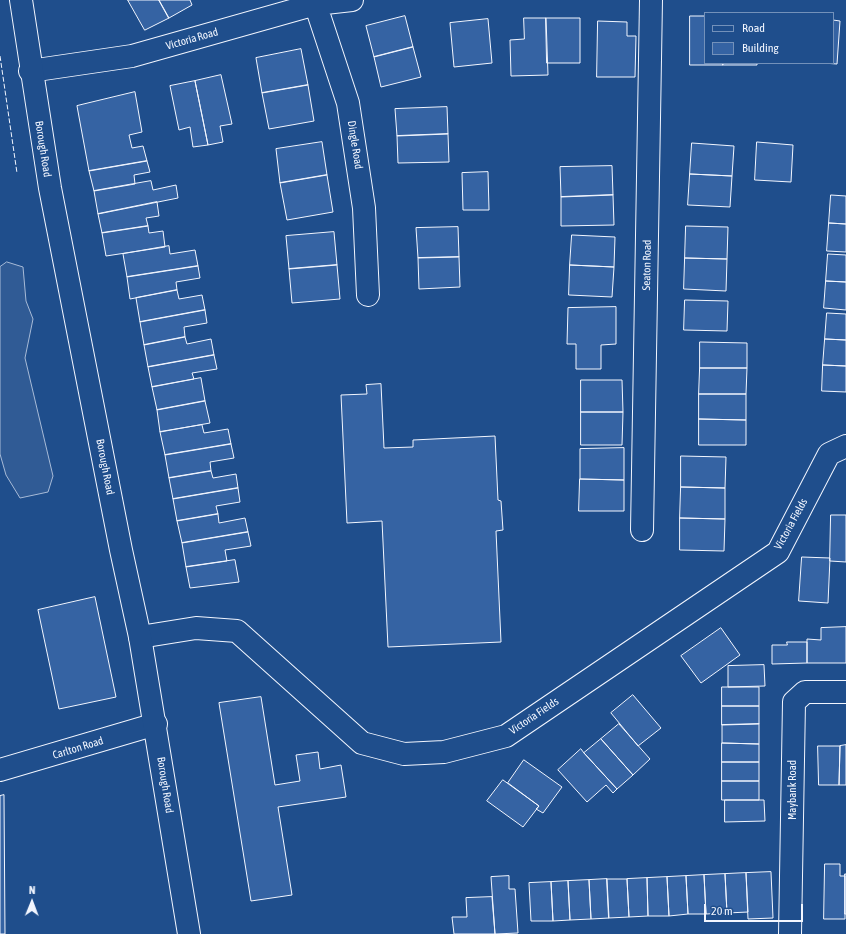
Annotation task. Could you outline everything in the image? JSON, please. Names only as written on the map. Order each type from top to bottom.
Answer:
[{"type":"main road","name":"Borough Road","points":[[21,0],[30,71],[50,188],[119,542],[140,637],[156,724],[189,934]]},
{"type":"main road","name":"Victoria Road","points":[[30,71],[132,56],[315,2],[352,0]]},
{"type":"main road","name":"Seaton Road","points":[[642,530],[651,0]]},
{"type":"main road","name":"Dingle Road","points":[[315,2],[348,103],[364,208],[368,295]]},
{"type":"main road","name":"Victoria Fields","points":[[140,637],[196,628],[236,631],[362,743],[404,754],[444,752],[506,736],[778,552],[828,454],[846,446]]},
{"type":"main road","name":"Maybank Road","points":[[790,934],[794,702],[805,692],[846,692]]},
{"type":"main road","name":"Carlton Road","points":[[0,770],[156,724]]},
{"type":"shaded area","points":[[7,262],[23,267],[26,301],[33,319],[25,358],[53,476],[48,492],[20,498],[6,475],[0,454],[0,267]]},
{"type":"building","points":[[128,0],[159,0],[169,18],[145,30]]},
{"type":"building","points":[[159,0],[190,0],[192,5],[169,18]]},
{"type":"building","points":[[405,16],[413,47],[374,57],[366,26]]},
{"type":"building","points":[[690,16],[704,16],[704,64],[723,65],[690,65]]},
{"type":"building","points":[[524,18],[546,18],[548,75],[511,76],[510,40],[524,39]]},
{"type":"building","points":[[546,18],[580,18],[580,63],[547,63]]},
{"type":"building","points":[[488,19],[492,63],[454,67],[450,23]]},
{"type":"building","points":[[834,20],[840,21],[837,64],[834,64]]},
{"type":"building","points":[[598,21],[627,22],[627,36],[636,36],[635,77],[597,77]]},
{"type":"building","points":[[413,47],[421,77],[381,87],[374,57]]},
{"type":"building","points":[[301,49],[308,85],[262,93],[256,58]]},
{"type":"building","points":[[723,64],[757,64],[757,65]]},
{"type":"building","points":[[221,75],[232,124],[220,126],[223,142],[208,145],[195,81]]},
{"type":"building","points":[[195,81],[208,145],[193,147],[190,127],[179,130],[170,86]]},
{"type":"building","points":[[308,85],[314,121],[269,129],[262,93]]},
{"type":"building","points":[[135,92],[142,132],[129,135],[132,148],[143,146],[147,161],[89,171],[77,106]]},
{"type":"building","points":[[447,107],[448,134],[397,136],[395,109]]},
{"type":"building","points":[[448,134],[449,162],[398,163],[397,136]]},
{"type":"building","points":[[322,142],[327,175],[280,183],[276,149]]},
{"type":"building","points":[[757,142],[793,145],[791,182],[755,180]]},
{"type":"building","points":[[692,143],[734,146],[732,176],[690,174]]},
{"type":"building","points":[[147,161],[150,172],[134,175],[135,184],[94,191],[89,171]]},
{"type":"building","points":[[612,166],[613,195],[561,197],[560,167]]},
{"type":"building","points":[[488,172],[489,210],[463,210],[462,173]]},
{"type":"building","points":[[690,174],[732,176],[730,207],[688,205]]},
{"type":"building","points":[[327,175],[333,212],[287,220],[280,183]]},
{"type":"building","points":[[151,181],[153,190],[176,185],[178,198],[98,214],[94,191]]},
{"type":"building","points":[[613,195],[614,225],[561,226],[561,197]]},
{"type":"building","points":[[831,195],[846,196],[846,224],[829,223]]},
{"type":"building","points":[[157,202],[159,216],[146,218],[148,226],[102,233],[98,214]]},
{"type":"building","points":[[829,223],[846,224],[846,252],[827,251]]},
{"type":"building","points":[[148,226],[149,233],[163,231],[165,247],[106,256],[102,233]]},
{"type":"building","points":[[686,226],[728,227],[727,259],[685,258]]},
{"type":"building","points":[[458,227],[459,257],[418,258],[416,228]]},
{"type":"building","points":[[334,232],[337,265],[289,269],[286,236]]},
{"type":"building","points":[[572,235],[615,237],[614,267],[570,265]]},
{"type":"building","points":[[169,246],[170,254],[195,250],[198,266],[127,277],[123,254]]},
{"type":"building","points":[[828,254],[846,255],[846,282],[826,281]]},
{"type":"building","points":[[459,257],[460,287],[419,289],[418,258]]},
{"type":"building","points":[[685,258],[727,259],[726,291],[684,289]]},
{"type":"building","points":[[337,265],[340,299],[292,303],[289,269]]},
{"type":"building","points":[[570,265],[614,267],[612,297],[569,295]]},
{"type":"building","points":[[198,266],[200,278],[176,282],[177,290],[130,299],[127,277]]},
{"type":"building","points":[[826,281],[846,282],[846,310],[824,308]]},
{"type":"building","points":[[177,290],[179,299],[202,295],[205,310],[140,322],[136,298]]},
{"type":"building","points":[[685,300],[728,301],[727,331],[684,330]]},
{"type":"building","points":[[616,307],[616,344],[601,345],[601,369],[576,369],[576,344],[567,344],[568,308]]},
{"type":"building","points":[[205,310],[207,323],[184,327],[185,337],[144,345],[140,322]]},
{"type":"building","points":[[827,313],[846,314],[846,340],[825,339]]},
{"type":"building","points":[[185,337],[187,344],[211,339],[214,355],[148,367],[144,345]]},
{"type":"building","points":[[825,339],[846,340],[846,366],[823,365]]},
{"type":"building","points":[[700,342],[747,343],[747,368],[700,368]]},
{"type":"building","points":[[214,355],[217,369],[192,373],[194,379],[152,387],[148,367]]},
{"type":"building","points":[[823,365],[846,366],[846,392],[822,391]]},
{"type":"building","points":[[700,368],[747,368],[746,394],[699,394]]},
{"type":"building","points":[[201,378],[205,401],[157,410],[152,387]]},
{"type":"building","points":[[581,380],[622,380],[623,412],[581,412]]},
{"type":"building","points":[[381,384],[384,448],[413,447],[413,440],[495,436],[498,500],[501,501],[503,530],[496,531],[501,642],[388,647],[382,521],[347,523],[341,395],[367,394],[366,385]]},
{"type":"building","points":[[699,394],[746,394],[746,420],[699,419]]},
{"type":"building","points":[[205,401],[210,423],[160,432],[157,410]]},
{"type":"building","points":[[581,412],[623,412],[622,445],[581,445]]},
{"type":"building","points":[[699,419],[746,420],[746,445],[699,445]]},
{"type":"building","points":[[202,425],[204,433],[228,429],[231,444],[165,455],[160,432]]},
{"type":"building","points":[[231,444],[234,458],[210,462],[211,471],[169,478],[165,455]]},
{"type":"building","points":[[624,448],[624,480],[580,479],[580,449]]},
{"type":"building","points":[[681,456],[726,457],[725,488],[681,487]]},
{"type":"building","points":[[211,471],[213,478],[236,474],[238,488],[173,499],[169,478]]},
{"type":"building","points":[[580,479],[624,480],[624,511],[579,511]]},
{"type":"building","points":[[681,487],[725,488],[725,519],[680,518]]},
{"type":"building","points":[[238,488],[240,502],[216,506],[218,514],[177,521],[173,499]]},
{"type":"building","points":[[218,514],[219,523],[245,518],[248,532],[182,543],[177,521]]},
{"type":"building","points":[[831,515],[846,515],[846,562],[830,561]]},
{"type":"building","points":[[680,518],[725,519],[724,551],[680,550]]},
{"type":"building","points":[[248,532],[251,546],[225,550],[227,561],[186,567],[182,543]]},
{"type":"building","points":[[802,557],[830,558],[828,603],[799,601]]},
{"type":"building","points":[[235,560],[239,582],[190,588],[186,567]]},
{"type":"building","points":[[95,597],[116,697],[59,709],[38,610]]},
{"type":"building","points":[[846,627],[846,663],[807,663],[807,639],[821,640],[821,628]]},
{"type":"building","points":[[721,628],[740,655],[701,683],[681,656]]},
{"type":"building","points":[[787,642],[807,642],[807,663],[772,664],[772,645],[787,645]]},
{"type":"building","points":[[764,665],[765,686],[728,687],[728,666]]},
{"type":"building","points":[[722,687],[759,687],[759,706],[722,706]]},
{"type":"building","points":[[633,695],[661,728],[638,746],[611,713]]},
{"type":"building","points":[[261,697],[275,785],[300,781],[296,755],[318,752],[320,769],[341,765],[346,797],[278,807],[292,895],[251,901],[219,703]]},
{"type":"building","points":[[722,706],[759,706],[759,724],[722,725]]},
{"type":"building","points":[[619,724],[650,759],[633,775],[601,739]]},
{"type":"building","points":[[759,724],[759,744],[722,743],[722,725]]},
{"type":"building","points":[[601,739],[633,775],[617,789],[584,753]]},
{"type":"building","points":[[722,743],[759,744],[759,762],[722,762]]},
{"type":"building","points":[[846,745],[846,785],[839,785],[840,746]]},
{"type":"building","points":[[818,746],[840,746],[839,785],[819,785]]},
{"type":"building","points":[[581,749],[617,789],[613,793],[606,785],[587,802],[558,770]]},
{"type":"building","points":[[524,760],[562,787],[543,813],[536,809],[539,806],[508,783]]},
{"type":"building","points":[[722,762],[759,762],[759,781],[722,781]]},
{"type":"building","points":[[503,780],[539,806],[523,827],[487,801]]},
{"type":"building","points":[[722,781],[759,781],[759,800],[722,800]]},
{"type":"building","points":[[4,795],[5,934],[0,934],[0,796]]},
{"type":"building","points":[[725,800],[764,800],[765,821],[725,822]]},
{"type":"building","points":[[825,864],[840,864],[840,876],[845,876],[845,919],[824,919]]},
{"type":"building","points":[[771,872],[773,918],[748,919],[746,873]]},
{"type":"building","points":[[746,873],[748,912],[727,913],[725,874]]},
{"type":"building","points":[[725,874],[727,913],[706,914],[704,875]]},
{"type":"building","points":[[846,874],[846,914],[845,914]]},
{"type":"building","points":[[704,875],[706,914],[688,914],[686,876]]},
{"type":"building","points":[[509,876],[509,889],[515,889],[518,933],[495,934],[491,877]]},
{"type":"building","points":[[686,876],[688,914],[669,916],[667,877]]},
{"type":"building","points":[[667,877],[669,916],[648,916],[647,878]]},
{"type":"building","points":[[647,878],[648,916],[629,917],[627,879]]},
{"type":"building","points":[[607,879],[627,879],[629,917],[609,918]]},
{"type":"building","points":[[607,879],[609,918],[591,919],[589,880]]},
{"type":"building","points":[[589,880],[591,919],[570,920],[568,881]]},
{"type":"building","points":[[568,881],[570,920],[553,921],[551,882]]},
{"type":"building","points":[[551,882],[553,921],[531,921],[529,883]]},
{"type":"building","points":[[492,897],[495,934],[454,934],[452,917],[467,917],[466,898]]},
{"type":"fence","points":[[0,56],[17,173]]}]
